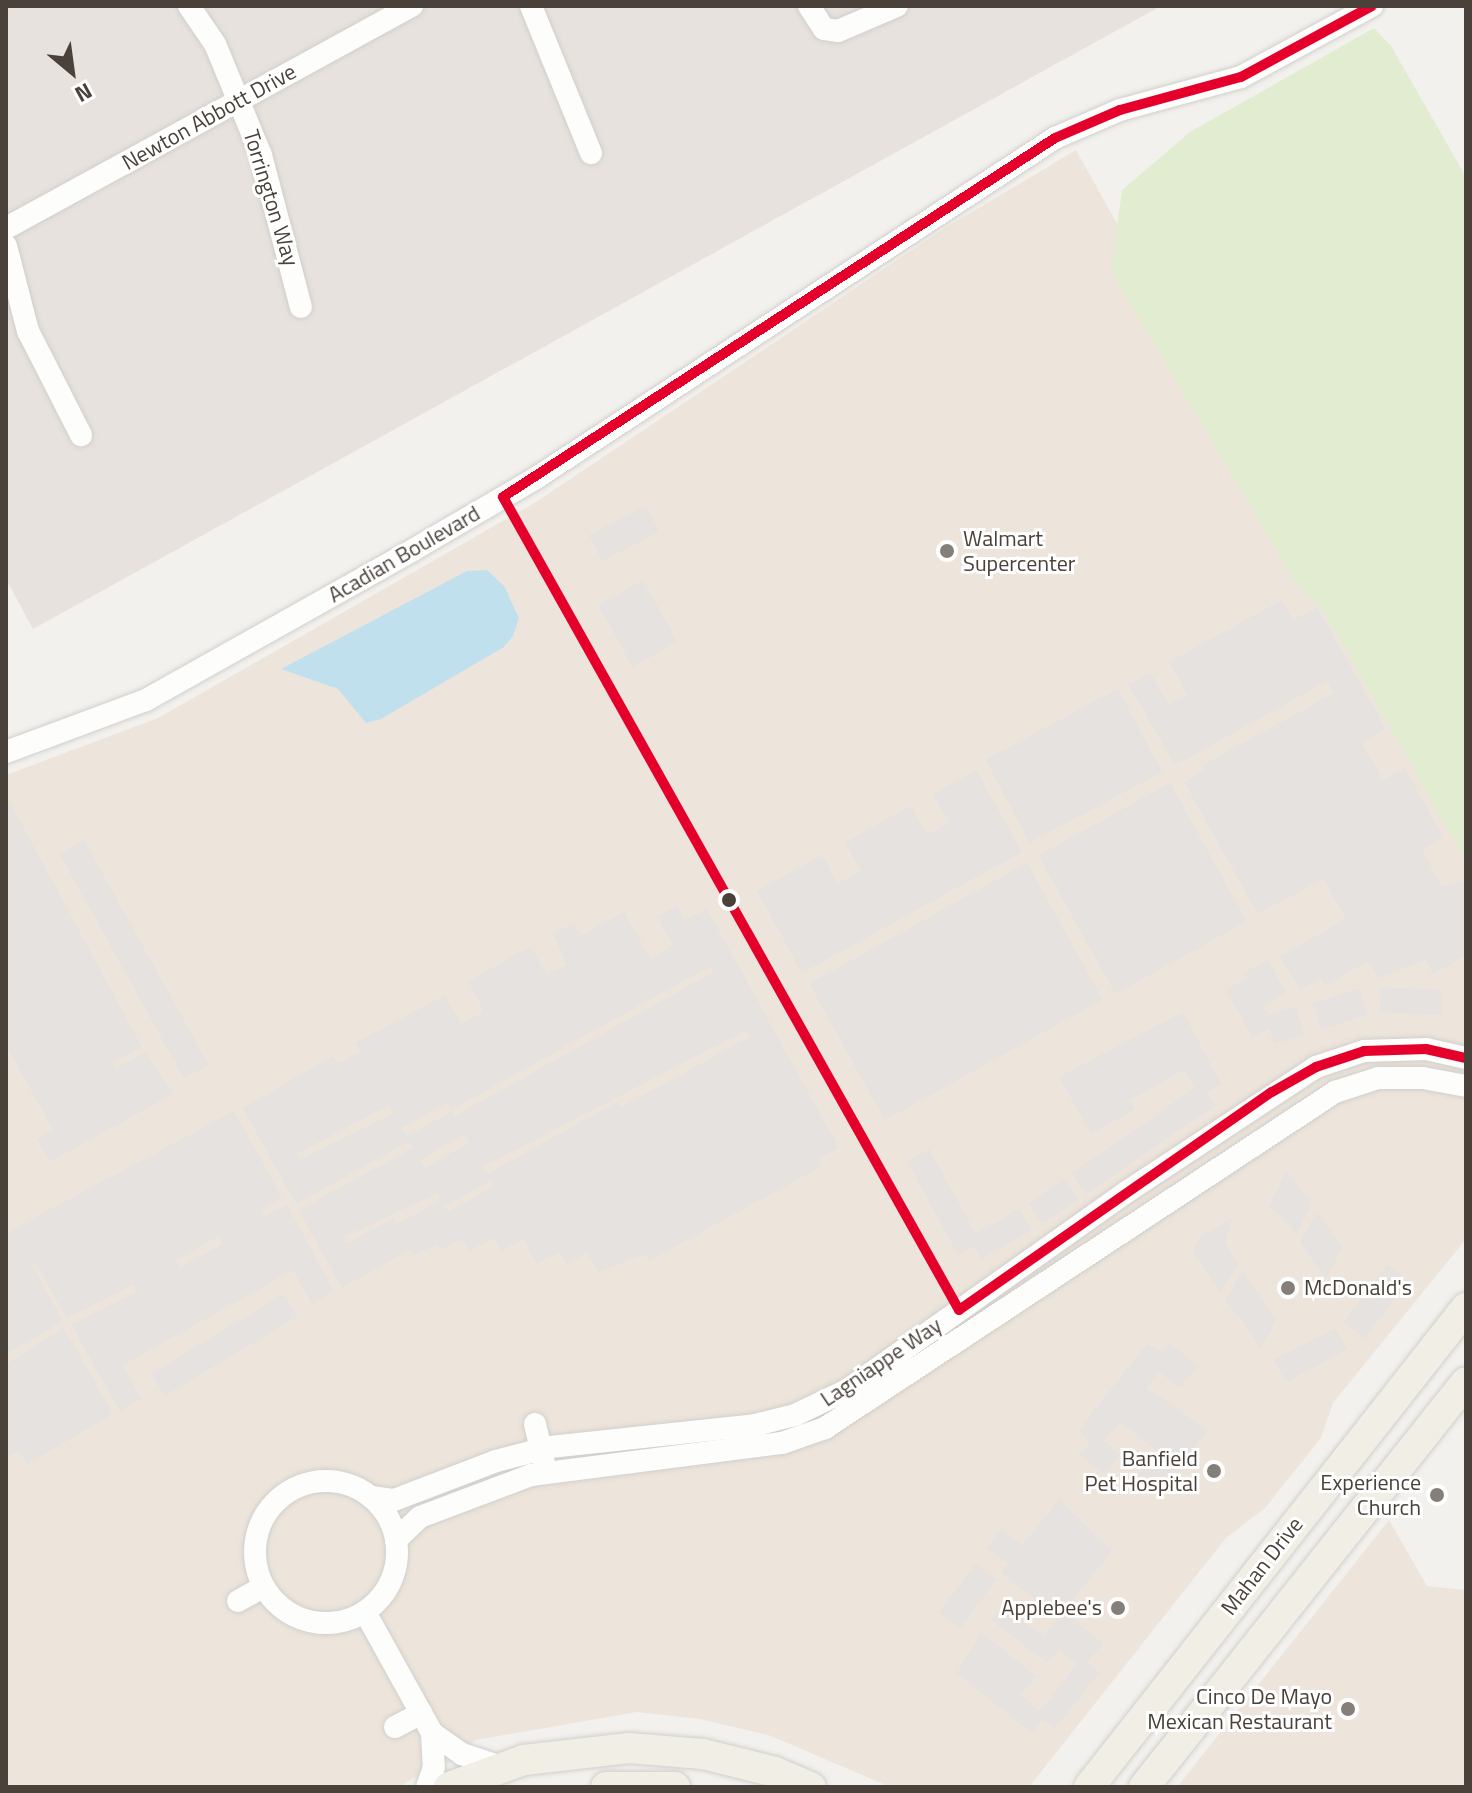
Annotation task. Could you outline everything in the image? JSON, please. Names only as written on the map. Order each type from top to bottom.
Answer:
[{"type":"main road","name":"Mahan Drive","points":[[1089,1787],[1466,1308]]},
{"type":"main road","name":"Mahan Drive","points":[[1144,1787],[1466,1382]]},
{"type":"main road","points":[[1346,1461],[1348,1503],[1359,1517]]},
{"type":"main road","points":[[449,1787],[501,1767],[629,1748],[703,1754],[811,1787]]},
{"type":"main road","points":[[606,1787],[675,1787]]},
{"type":"street","name":"Torrington Way","points":[[189,6],[215,44],[240,100],[277,206],[301,307]]},
{"type":"street","name":"Newton Abbott Drive","points":[[6,228],[412,6]]},
{"type":"street","points":[[531,6],[591,153]]},
{"type":"street","points":[[809,6],[824,29],[836,40],[897,6]]},
{"type":"street","name":"Acadian Boulevard","points":[[6,752],[146,700],[413,550],[536,478],[1055,138],[1120,110],[1241,77],[1372,6]]},
{"type":"street","points":[[6,246],[28,331],[81,435]]},
{"type":"street","name":"Lagniappe Way","points":[[396,1540],[414,1520],[450,1503],[546,1473],[757,1447],[799,1426],[1125,1193],[1316,1067],[1364,1051],[1426,1049],[1466,1058]]},
{"type":"street","name":"Lagniappe Way","points":[[372,1497],[394,1500],[541,1449],[755,1425],[799,1426],[856,1411],[1335,1092],[1378,1078],[1423,1078],[1466,1086]]},
{"type":"street","points":[[1125,1193],[1140,1219]]},
{"type":"street","points":[[959,1310],[975,1329]]},
{"type":"street","points":[[535,1424],[546,1473]]},
{"type":"street","points":[[326,1480],[351,1485],[372,1497],[388,1516],[396,1540],[396,1565],[388,1588],[365,1612],[321,1623],[296,1617],[263,1587],[255,1563],[255,1538],[280,1497],[301,1485],[326,1480]]},
{"type":"street","points":[[238,1601],[263,1587]]},
{"type":"street","points":[[365,1612],[432,1733],[434,1767],[427,1787]]},
{"type":"street","points":[[395,1727],[421,1713]]},
{"type":"street","points":[[432,1733],[462,1754],[501,1767]]},
{"type":"shaded area","points":[[6,6],[1161,6],[33,629],[6,579]]},
{"type":"shaded area","points":[[1076,150],[1466,850],[1466,1239],[1333,1403],[1321,1438],[1265,1508],[1226,1538],[1029,1787],[890,1787],[771,1736],[700,1719],[637,1712],[476,1740],[399,1787],[6,1787],[6,775],[158,718],[536,502],[945,228]]},
{"type":"shaded area","points":[[646,506],[659,532],[602,561],[589,535]]},
{"type":"shaded area","points":[[643,580],[677,642],[633,667],[598,605]]},
{"type":"shaded area","points":[[1282,600],[1293,620],[1317,607],[1386,729],[1362,743],[1383,780],[1405,768],[1444,838],[1422,850],[1442,887],[1466,879],[1466,955],[1433,974],[1425,960],[1378,978],[1369,961],[1325,985],[1321,978],[1300,990],[1280,956],[1346,919],[1323,879],[1258,914],[1184,782],[1205,770],[1203,765],[1334,693],[1327,681],[1175,765],[1129,685],[1150,672],[1169,705],[1188,695],[1169,662]]},
{"type":"shaded area","points":[[1118,689],[1162,772],[1030,842],[986,759]]},
{"type":"shaded area","points":[[976,770],[1022,852],[802,973],[757,891],[822,855],[838,883],[861,871],[845,842],[911,806],[927,835],[949,822],[933,794]]},
{"type":"shaded area","points":[[1170,783],[1247,921],[1115,994],[1039,856]]},
{"type":"shaded area","points":[[6,795],[142,1047],[112,1063],[116,1069],[145,1052],[173,1094],[50,1162],[37,1139],[53,1129],[6,1046]]},
{"type":"shaded area","points":[[84,840],[209,1065],[184,1078],[60,854]]},
{"type":"shaded area","points":[[1027,863],[1103,999],[885,1120],[809,984]]},
{"type":"shaded area","points":[[677,906],[685,920],[707,909],[839,1148],[819,1159],[822,1166],[649,1261],[645,1254],[599,1272],[587,1253],[567,1264],[560,1252],[537,1264],[523,1239],[501,1251],[494,1238],[469,1251],[462,1239],[441,1250],[437,1244],[413,1256],[410,1250],[342,1288],[299,1210],[413,1148],[409,1141],[296,1204],[243,1108],[333,1056],[338,1064],[360,1052],[356,1043],[445,995],[461,1024],[484,1012],[468,981],[531,946],[547,975],[567,965],[553,934],[574,923],[582,935],[624,912],[651,959],[673,946],[657,916]],"holes":[[[710,966],[714,972],[455,1116],[452,1111],[407,1136],[402,1128],[447,1103],[451,1110]],[[746,1030],[750,1037],[621,1107],[617,1102],[487,1174],[483,1167]],[[389,1105],[394,1113],[301,1159],[298,1153]],[[464,1135],[469,1143],[424,1168],[420,1160]],[[490,1181],[494,1187],[448,1212],[445,1206]],[[437,1193],[441,1200],[397,1224],[393,1218],[348,1243],[344,1237]]]},
{"type":"shaded area","points":[[1268,960],[1286,993],[1263,1006],[1269,1015],[1295,1007],[1305,1034],[1274,1044],[1269,1029],[1253,1038],[1226,990],[1247,978],[1244,972]]},
{"type":"shaded area","points":[[1381,987],[1442,990],[1441,1015],[1380,1012]]},
{"type":"shaded area","points":[[1358,988],[1367,1014],[1322,1030],[1313,1004]]},
{"type":"shaded area","points":[[1183,1012],[1221,1084],[1206,1092],[1216,1105],[1086,1194],[1072,1173],[1195,1088],[1184,1070],[1130,1100],[1135,1109],[1091,1134],[1059,1077]]},
{"type":"shaded area","points":[[234,1111],[282,1197],[261,1209],[264,1217],[287,1205],[334,1291],[312,1304],[293,1270],[123,1365],[141,1399],[120,1411],[71,1324],[137,1292],[133,1285],[67,1318],[35,1262],[31,1264],[63,1321],[6,1354],[6,1233]],"holes":[[[219,1236],[223,1244],[180,1268],[176,1260]]]},
{"type":"shaded area","points":[[929,1149],[976,1234],[1019,1209],[1032,1230],[981,1259],[974,1246],[958,1255],[907,1161]]},
{"type":"shaded area","points":[[1286,1172],[1312,1202],[1296,1235],[1283,1217],[1268,1208]]},
{"type":"shaded area","points":[[1064,1179],[1078,1200],[1042,1224],[1028,1203]]},
{"type":"shaded area","points":[[1317,1212],[1342,1247],[1326,1280],[1300,1242]]},
{"type":"shaded area","points":[[1232,1219],[1225,1242],[1238,1264],[1220,1292],[1193,1251],[1201,1236]]},
{"type":"shaded area","points":[[1387,1265],[1408,1281],[1364,1338],[1344,1323]]},
{"type":"shaded area","points":[[1242,1271],[1276,1320],[1261,1348],[1226,1300]]},
{"type":"shaded area","points":[[284,1294],[297,1316],[165,1396],[151,1374]]},
{"type":"shaded area","points":[[64,1328],[113,1414],[27,1464],[19,1450],[6,1457],[6,1364]]},
{"type":"shaded area","points":[[1335,1329],[1347,1349],[1287,1382],[1273,1360]]},
{"type":"shaded area","points":[[1170,1343],[1198,1366],[1179,1387],[1159,1372],[1147,1388],[1208,1430],[1157,1494],[1135,1478],[1157,1450],[1120,1422],[1104,1441],[1120,1455],[1104,1474],[1080,1455],[1090,1442],[1078,1431],[1147,1344],[1162,1352]]},
{"type":"shaded area","points":[[1059,1499],[1112,1551],[1063,1611],[1103,1643],[1088,1662],[1099,1673],[1054,1729],[1042,1720],[1032,1733],[957,1673],[981,1632],[1036,1676],[1021,1695],[1040,1711],[1077,1664],[1059,1649],[1047,1663],[991,1620],[1003,1604],[1044,1637],[1058,1618],[1001,1572],[1008,1563],[987,1548],[1002,1529],[1022,1545]]},
{"type":"shaded area","points":[[1389,1520],[1427,1586],[1466,1590],[1466,1787],[1177,1787]]},
{"type":"shaded area","points":[[975,1564],[996,1579],[961,1628],[940,1613]]},
{"type":"green space","points":[[1374,28],[1391,46],[1466,177],[1466,861],[1326,615],[1295,582],[1111,271],[1122,190],[1190,132]]},
{"type":"water","points":[[487,570],[504,586],[519,618],[513,636],[504,647],[381,719],[366,723],[338,689],[281,669],[467,571]]},
{"type":"transit line","points":[[503,497],[1055,138],[1120,110],[1241,77],[1372,6]]},
{"type":"transit line","points":[[503,497],[959,1310]]},
{"type":"transit line","points":[[959,1310],[1272,1092],[1316,1067],[1364,1051],[1426,1049],[1466,1058]]},
{"type":"place","name":"Walmart Supercenter","points":[[947,551]]},
{"type":"place","name":"McDonald's","points":[[1288,1288]]},
{"type":"place","name":"Banfield Pet Hospital","points":[[1214,1471]]},
{"type":"place","name":"Experience Church","points":[[1437,1495]]},
{"type":"place","name":"Applebee's","points":[[1118,1608]]},
{"type":"place","name":"Cinco De Mayo Mexican Restaurant","points":[[1348,1709]]}]
